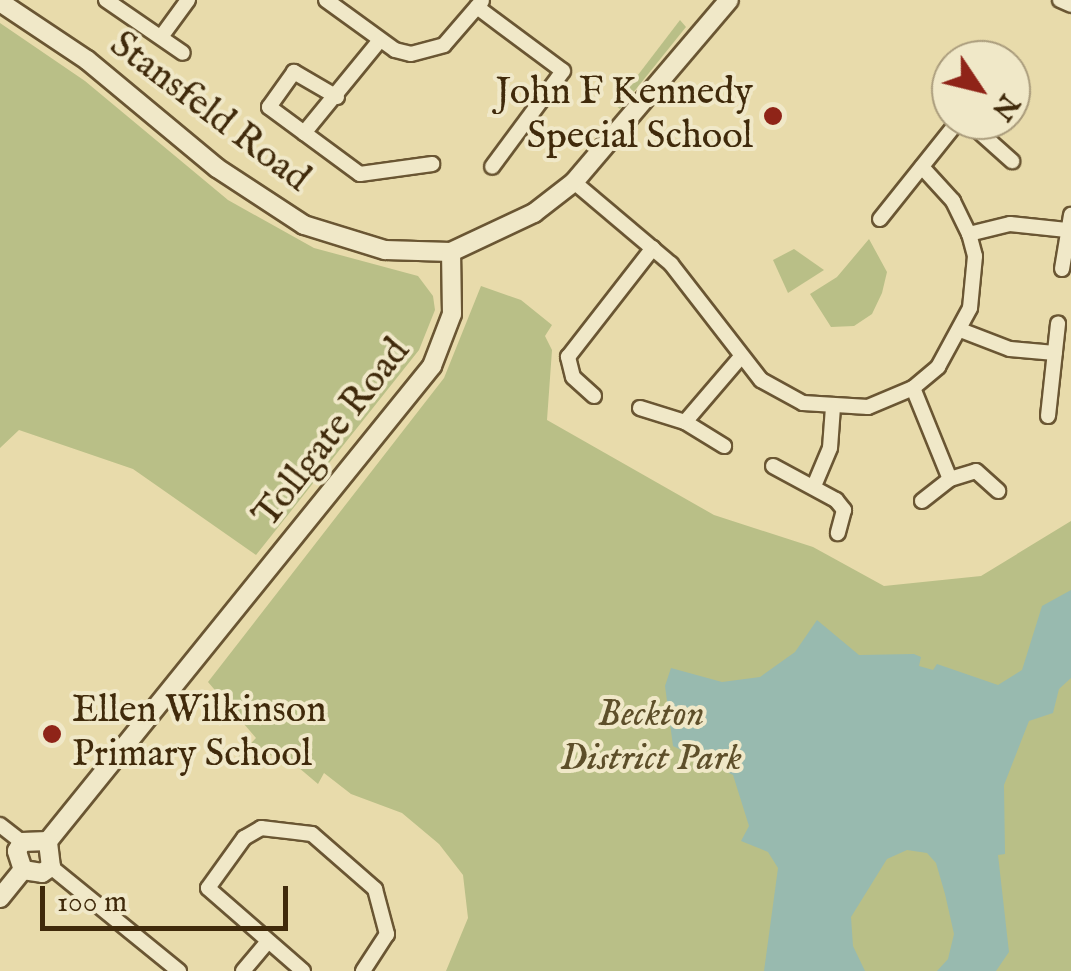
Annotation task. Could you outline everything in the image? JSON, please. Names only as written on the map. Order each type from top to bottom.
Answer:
[{"type":"street","points":[[106,0],[182,53]]},
{"type":"street","points":[[161,38],[188,0]]},
{"type":"street","points":[[326,0],[395,50],[428,52],[457,34],[480,4],[563,71],[492,167]]},
{"type":"street","points":[[451,252],[534,213],[574,182],[729,0]]},
{"type":"street","points":[[1060,0],[1071,5]]},
{"type":"street","name":"Stansfeld Road","points":[[6,2],[87,60],[217,168],[304,225],[385,250],[451,252]]},
{"type":"street","points":[[304,133],[337,98],[380,40]]},
{"type":"street","points":[[337,98],[294,72],[269,107],[360,174],[432,164]]},
{"type":"street","points":[[880,218],[945,140]]},
{"type":"street","points":[[986,140],[1012,161]]},
{"type":"street","points":[[574,182],[687,282],[740,359],[780,394],[833,407],[868,407],[913,388],[938,367],[963,331],[975,282],[970,234],[952,201],[922,167]]},
{"type":"street","points":[[1062,269],[1071,214]]},
{"type":"street","points":[[970,234],[1010,224],[1067,230]]},
{"type":"street","points":[[594,396],[573,377],[568,357],[653,248]]},
{"type":"street","name":"Tollgate Road","points":[[48,840],[432,366],[452,314],[451,252]]},
{"type":"street","points":[[1048,416],[1058,324]]},
{"type":"street","points":[[963,331],[1010,349],[1055,353]]},
{"type":"street","points":[[685,422],[740,359]]},
{"type":"street","points":[[913,388],[950,478]]},
{"type":"street","points":[[814,486],[830,448],[833,407]]},
{"type":"street","points":[[640,408],[685,422],[724,446]]},
{"type":"street","points":[[773,466],[814,486],[844,510],[838,533]]},
{"type":"street","points":[[922,501],[950,478],[976,472],[998,491]]},
{"type":"street","points":[[0,824],[22,842],[48,840],[55,858],[51,868]]},
{"type":"street","points":[[303,971],[208,888],[244,838],[278,825],[312,834],[360,869],[376,889],[387,934],[363,971]]},
{"type":"street","points":[[22,842],[17,851],[23,870],[32,874],[51,868]]},
{"type":"street","points":[[51,868],[179,971]]},
{"type":"street","points":[[0,898],[23,870]]},
{"type":"street","points":[[243,971],[267,942]]},
{"type":"green space","points":[[680,20],[686,27],[620,109],[615,105]]},
{"type":"green space","points":[[0,23],[85,81],[228,200],[314,248],[418,276],[433,296],[435,310],[419,350],[256,555],[133,469],[19,430],[0,448]]},
{"type":"green space","points":[[869,239],[887,272],[882,293],[872,314],[854,326],[831,327],[810,294],[837,277]]},
{"type":"green space","points":[[794,249],[824,270],[788,293],[773,260]]},
{"type":"green space","name":"Beckton District Park","points":[[481,286],[521,300],[552,325],[545,336],[552,350],[547,420],[714,515],[813,547],[884,586],[981,576],[1071,521],[1071,971],[446,971],[468,918],[463,875],[439,844],[402,813],[351,794],[324,773],[318,784],[285,756],[245,754],[235,760],[256,738],[208,682],[444,378]]},
{"type":"water","points":[[1071,590],[1071,678],[1059,689],[1053,713],[1029,721],[1004,785],[1005,854],[998,855],[1009,952],[996,971],[937,971],[948,959],[954,934],[945,894],[936,863],[927,853],[907,850],[887,859],[851,917],[853,946],[865,971],[764,971],[778,868],[768,852],[741,841],[749,826],[733,775],[673,746],[665,686],[671,668],[722,682],[760,677],[795,652],[817,620],[859,655],[914,654],[921,657],[919,666],[933,670],[937,664],[998,685],[1022,670],[1042,606]]},
{"type":"place","name":"John F Kennedy Special School","points":[[773,116]]},
{"type":"place","name":"Ellen Wilkinson Primary School","points":[[52,734]]}]
